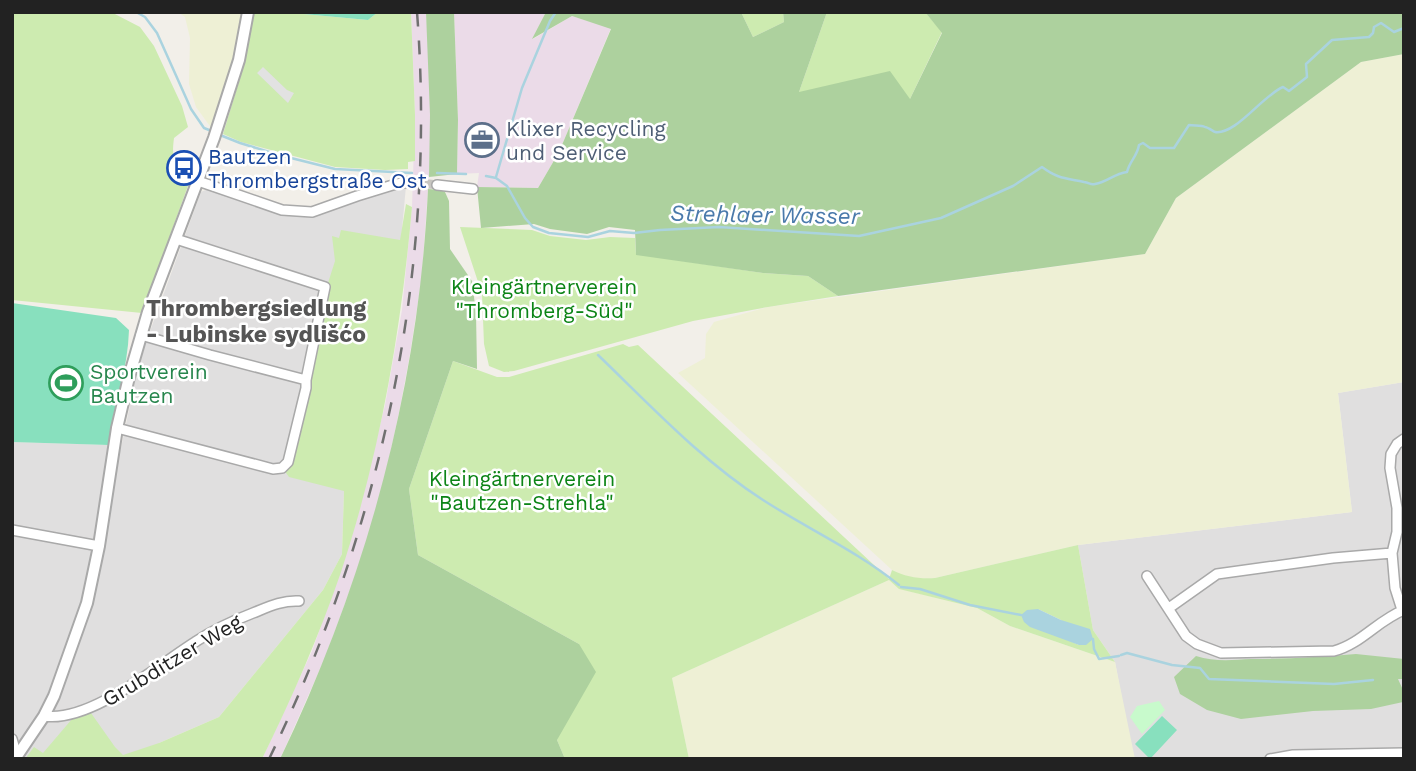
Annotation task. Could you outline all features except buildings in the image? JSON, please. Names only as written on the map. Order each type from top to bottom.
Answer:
[{"type":"street","points":[[16,757],[54,696],[83,615],[99,546],[117,428],[129,377],[141,335],[215,134],[239,60],[248,12]]},
{"type":"street","points":[[198,181],[282,211],[295,213],[312,212],[383,188],[411,182]]},
{"type":"street","points":[[436,185],[474,189]]},
{"type":"street","points":[[117,428],[273,469],[282,468],[288,462],[326,288],[176,239]]},
{"type":"street","points":[[141,335],[306,380]]},
{"type":"street","points":[[1147,576],[1186,636],[1197,644],[1221,653],[1334,651],[1346,648],[1403,610],[1395,589],[1392,553],[1397,532],[1390,468],[1391,454],[1404,439]]},
{"type":"street","points":[[12,530],[99,546]]},
{"type":"street","points":[[1169,608],[1217,574],[1392,553]]},
{"type":"street","name":"Grubditzer Weg","points":[[44,716],[53,717],[93,707],[221,626],[278,603],[299,601]]},
{"type":"street","points":[[12,739],[16,757]]},
{"type":"street","points":[[1270,759],[1389,756],[1404,753]]},
{"type":"shaded area","points":[[411,12],[426,12],[430,69],[430,160],[422,276],[400,408],[374,518],[325,658],[280,759],[262,759],[312,651],[340,572],[358,514],[385,405],[402,310],[412,207],[415,115]]},
{"type":"shaded area","points":[[454,12],[546,12],[533,39],[572,16],[611,28],[559,152],[538,188],[477,187],[479,173],[457,174]]},
{"type":"shaded area","points":[[263,67],[287,90],[294,93],[288,103],[257,73]]},
{"type":"shaded area","points":[[406,186],[401,240],[344,491],[342,554],[323,590],[219,717],[159,743],[169,759],[12,759],[12,442],[109,445],[121,448],[146,342],[201,192],[208,189],[281,213],[312,216],[359,198]]},
{"type":"shaded area","points":[[1404,382],[1404,759],[1133,759],[1115,662],[1093,630],[1078,545],[1352,512],[1338,393]]},
{"type":"green space","points":[[12,12],[111,12],[140,27],[154,46],[182,106],[188,127],[174,138],[173,152],[177,167],[189,183],[142,313],[12,300]]},
{"type":"green space","points":[[178,12],[243,12],[236,59],[212,129],[196,107],[189,84],[190,38],[185,17]]},
{"type":"green space","points":[[253,12],[368,20],[378,12],[411,12],[415,161],[408,162],[408,169],[335,167],[241,142],[223,134],[244,65]]},
{"type":"green space","points":[[282,12],[378,12],[368,20]]},
{"type":"green space","points":[[426,12],[454,12],[458,120],[457,174],[429,177],[430,115]]},
{"type":"green space","points":[[546,12],[741,12],[753,37],[784,22],[783,12],[827,12],[799,92],[890,71],[910,99],[942,33],[925,12],[1404,12],[1404,54],[1361,62],[1176,198],[1145,254],[838,296],[808,276],[763,273],[636,255],[635,230],[609,227],[587,234],[534,224],[481,228],[477,187],[538,188],[559,152],[611,29],[572,16],[532,39]]},
{"type":"green space","points":[[741,12],[783,12],[784,22],[753,37]]},
{"type":"green space","points":[[827,12],[925,12],[942,32],[910,99],[799,92]]},
{"type":"green space","points":[[1404,54],[1404,382],[1338,393],[1352,512],[1078,545],[935,578],[919,579],[892,570],[678,373],[705,358],[706,334],[714,322],[768,307],[1145,254],[1176,198],[1361,62]]},
{"type":"green space","points":[[428,189],[445,192],[449,201],[450,249],[472,281],[476,313],[477,369],[453,361],[409,489],[418,555],[579,644],[596,672],[557,740],[565,759],[280,759],[338,622],[383,481],[413,336],[423,263]]},
{"type":"green space","points":[[406,204],[412,207],[402,300],[387,392],[367,483],[324,620],[262,759],[25,759],[34,747],[43,753],[72,719],[91,713],[123,755],[219,717],[323,590],[342,554],[344,491],[289,477],[284,470],[335,261],[332,236],[339,238],[341,230],[400,240]]},
{"type":"green space","name":"Kleingärtnerverein \"Thromberg-Süd\"","points":[[460,227],[532,230],[550,236],[586,240],[635,238],[636,254],[763,273],[808,276],[838,296],[693,321],[504,372],[489,366],[484,344],[482,294]]},
{"type":"green space","name":"Sportverein Bautzen","points":[[12,303],[116,318],[129,330],[109,445],[12,442]]},
{"type":"green space","name":"Kleingärtnerverein \"Bautzen-Strehla\"","points":[[623,344],[629,347],[638,345],[889,579],[892,570],[913,577],[935,578],[1078,545],[1093,630],[1115,662],[1010,626],[977,608],[899,589],[889,580],[672,678],[689,759],[565,759],[557,740],[579,644],[418,555],[409,489],[453,361],[497,377],[509,377]],"holes":[[[1038,609],[1061,620],[1079,645],[1061,637]]]},
{"type":"green space","points":[[889,580],[900,589],[977,608],[1010,626],[1115,662],[1135,759],[689,759],[672,678]]},
{"type":"green space","points":[[1356,654],[1404,659],[1404,679],[1398,679],[1403,690],[1403,702],[1371,709],[1313,711],[1241,719],[1207,710],[1180,694],[1174,677],[1196,656],[1230,660]]},
{"type":"green space","points":[[1159,701],[1165,710],[1142,734],[1130,717],[1137,706]]},
{"type":"green space","points":[[1162,716],[1177,730],[1150,759],[1135,744]]},
{"type":"water","points":[[1038,609],[1090,629],[1093,639],[1086,645],[1079,645],[1030,627],[1021,615],[1027,610]]},
{"type":"waterway","name":"Strehlaer Wasser","points":[[136,12],[145,17],[157,33],[191,109],[204,128],[214,132]]},
{"type":"waterway","points":[[496,177],[522,88],[556,12]]},
{"type":"waterway","name":"Strehlaer Wasser","points":[[486,176],[496,178],[507,186],[533,227],[549,233],[588,237],[610,231],[634,233],[719,227],[859,236],[941,218],[1013,186],[1042,167],[1067,179],[1092,184],[1104,182],[1127,172],[1139,145],[1143,143],[1150,148],[1174,148],[1189,125],[1203,126],[1215,132],[1232,127],[1275,92],[1283,87],[1289,91],[1307,77],[1306,64],[1332,40],[1369,37],[1374,27],[1381,23],[1394,32],[1404,28]]},
{"type":"waterway","name":"Strehlaer Wasser","points":[[220,135],[279,155],[335,169],[412,173]]},
{"type":"waterway","points":[[437,173],[466,174]]},
{"type":"waterway","points":[[598,355],[677,431],[740,484],[780,511],[866,561],[899,585]]},
{"type":"waterway","points":[[901,587],[920,589],[970,605],[1021,615]]},
{"type":"waterway","points":[[1093,639],[1099,659],[1119,656]]},
{"type":"waterway","points":[[1121,655],[1127,653],[1172,665],[1200,668],[1209,679],[1334,684],[1373,680]]},
{"type":"tunnel","points":[[411,182],[437,185]]},
{"type":"railway","points":[[269,759],[309,671],[343,581],[371,489],[393,395],[409,301],[418,205],[421,109],[417,12]]},
{"type":"place","name":"Klixer Recycling und Service","points":[[482,140]]},
{"type":"place","name":"Bautzen Thrombergstraße Ost","points":[[184,168]]},
{"type":"place","name":"Sportverein Bautzen","points":[[66,383]]},
{"type":"district","name":"Thrombergsiedlung - Lubinske sydlišćo","points":[[256,321]]}]
